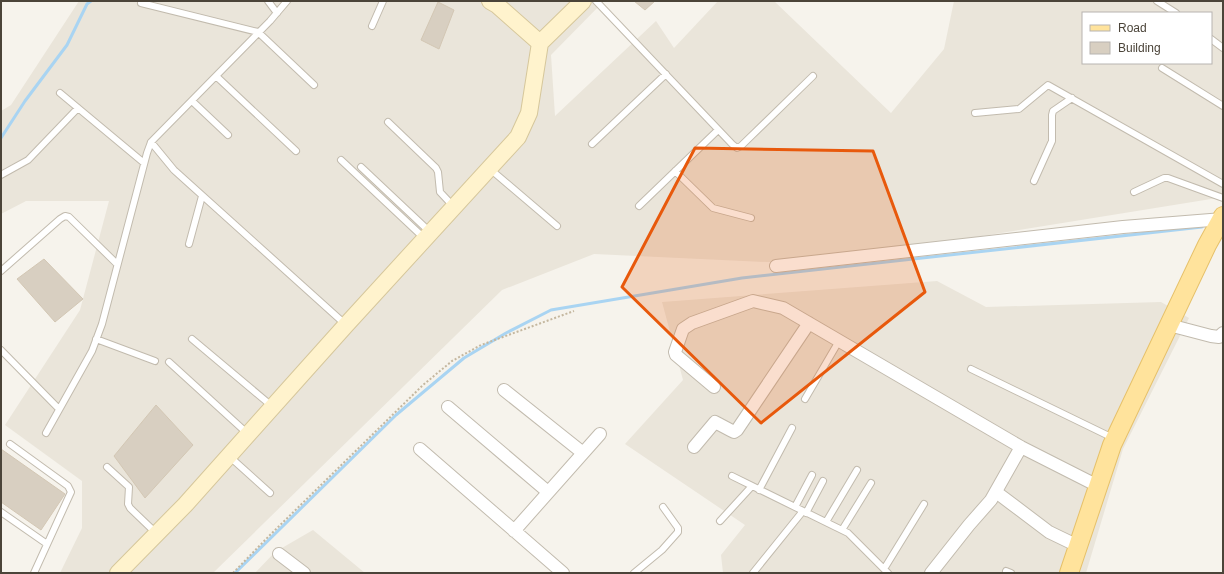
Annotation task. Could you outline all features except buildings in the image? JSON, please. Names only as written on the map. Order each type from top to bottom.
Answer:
[{"type":"main road","points":[[1069,573],[1114,439],[1207,244],[1222,218]]},
{"type":"street","points":[[490,1],[497,5],[540,43]]},
{"type":"street","points":[[118,573],[185,504],[518,137],[529,113],[540,43],[583,1]]},
{"type":"street","points":[[776,266],[1123,227],[1222,218]]},
{"type":"street","points":[[714,387],[676,355],[676,349],[683,329],[686,326],[754,301],[783,308],[1021,447],[1098,486]]},
{"type":"street","points":[[694,447],[716,422],[732,432],[737,430],[809,323]]},
{"type":"street","points":[[1169,325],[1211,336],[1219,337],[1223,333]]},
{"type":"street","points":[[504,390],[583,453]]},
{"type":"street","points":[[448,407],[548,492]]},
{"type":"street","points":[[514,531],[600,434]]},
{"type":"street","points":[[931,573],[991,500],[1021,447]]},
{"type":"street","points":[[420,449],[563,573]]},
{"type":"street","points":[[996,492],[1049,532],[1078,546]]},
{"type":"street","points":[[279,554],[304,573]]},
{"type":"lane","points":[[268,1],[277,13]]},
{"type":"lane","points":[[46,433],[92,350],[102,324],[144,163],[151,142],[287,1]]},
{"type":"lane","points":[[372,26],[383,1]]},
{"type":"lane","points":[[596,1],[718,130],[737,148],[741,146],[813,76]]},
{"type":"lane","points":[[1157,1],[1174,12]]},
{"type":"lane","points":[[141,3],[258,32],[314,85]]},
{"type":"lane","points":[[1212,40],[1223,48]]},
{"type":"lane","points":[[1162,68],[1223,106]]},
{"type":"lane","points":[[592,144],[666,74]]},
{"type":"lane","points":[[216,76],[296,151]]},
{"type":"lane","points":[[974,113],[1019,109],[1048,85],[1223,184]]},
{"type":"lane","points":[[60,93],[144,163]]},
{"type":"lane","points":[[1034,181],[1052,141],[1053,111],[1072,98]]},
{"type":"lane","points":[[192,101],[228,135]]},
{"type":"lane","points":[[1,175],[28,160],[78,108]]},
{"type":"lane","points":[[388,122],[436,168],[438,172],[440,192],[454,208]]},
{"type":"lane","points":[[640,206],[718,130]]},
{"type":"lane","points":[[151,142],[174,170],[346,325]]},
{"type":"lane","points":[[341,160],[428,236]]},
{"type":"lane","points":[[361,167],[428,236]]},
{"type":"lane","points":[[490,168],[557,226]]},
{"type":"lane","points":[[675,171],[713,208],[751,218]]},
{"type":"lane","points":[[1134,192],[1164,178],[1168,178],[1223,198]]},
{"type":"lane","points":[[189,244],[202,196]]},
{"type":"lane","points":[[1,271],[65,216],[69,217],[117,264]]},
{"type":"lane","points":[[96,338],[155,361]]},
{"type":"lane","points":[[192,339],[273,408]]},
{"type":"lane","points":[[805,399],[839,341]]},
{"type":"lane","points":[[1,350],[59,409]]},
{"type":"lane","points":[[169,362],[248,435]]},
{"type":"lane","points":[[971,369],[1114,439]]},
{"type":"lane","points":[[759,490],[792,428]]},
{"type":"lane","points":[[10,444],[70,489],[71,492],[34,573]]},
{"type":"lane","points":[[229,456],[270,494]]},
{"type":"lane","points":[[107,468],[129,487],[128,504],[130,508],[157,534]]},
{"type":"lane","points":[[826,522],[857,470]]},
{"type":"lane","points":[[795,508],[812,475]]},
{"type":"lane","points":[[732,476],[852,536],[886,571],[924,504]]},
{"type":"lane","points":[[753,573],[804,512],[823,481]]},
{"type":"lane","points":[[842,530],[871,484]]},
{"type":"lane","points":[[720,520],[752,486]]},
{"type":"lane","points":[[634,573],[662,550],[678,532],[678,528],[663,508]]},
{"type":"lane","points":[[1,512],[47,544]]},
{"type":"path","points":[[233,573],[422,385],[452,361],[481,345],[574,312]]},
{"type":"highlighted area","points":[[695,148],[873,151],[925,292],[761,423],[622,287]]},
{"type":"shaded area","points":[[79,1],[604,1],[551,55],[555,116],[656,21],[674,48],[718,1],[774,1],[891,113],[944,49],[954,1],[1223,1],[1223,198],[809,264],[594,254],[502,290],[213,573],[60,573],[82,528],[82,481],[5,425],[80,310],[109,201],[26,201],[1,214],[1,111],[11,105]]},
{"type":"shaded area","points":[[937,281],[986,307],[1161,302],[1189,318],[1123,449],[1086,573],[723,573],[721,555],[745,525],[625,444],[683,380],[662,302]]},
{"type":"shaded area","points":[[313,530],[365,573],[255,573],[275,552]]},
{"type":"waterway","points":[[1,138],[25,101],[67,45],[87,4],[91,1]]},
{"type":"waterway","points":[[235,573],[396,415],[464,358],[506,333],[551,310],[742,278],[1202,227]]}]
